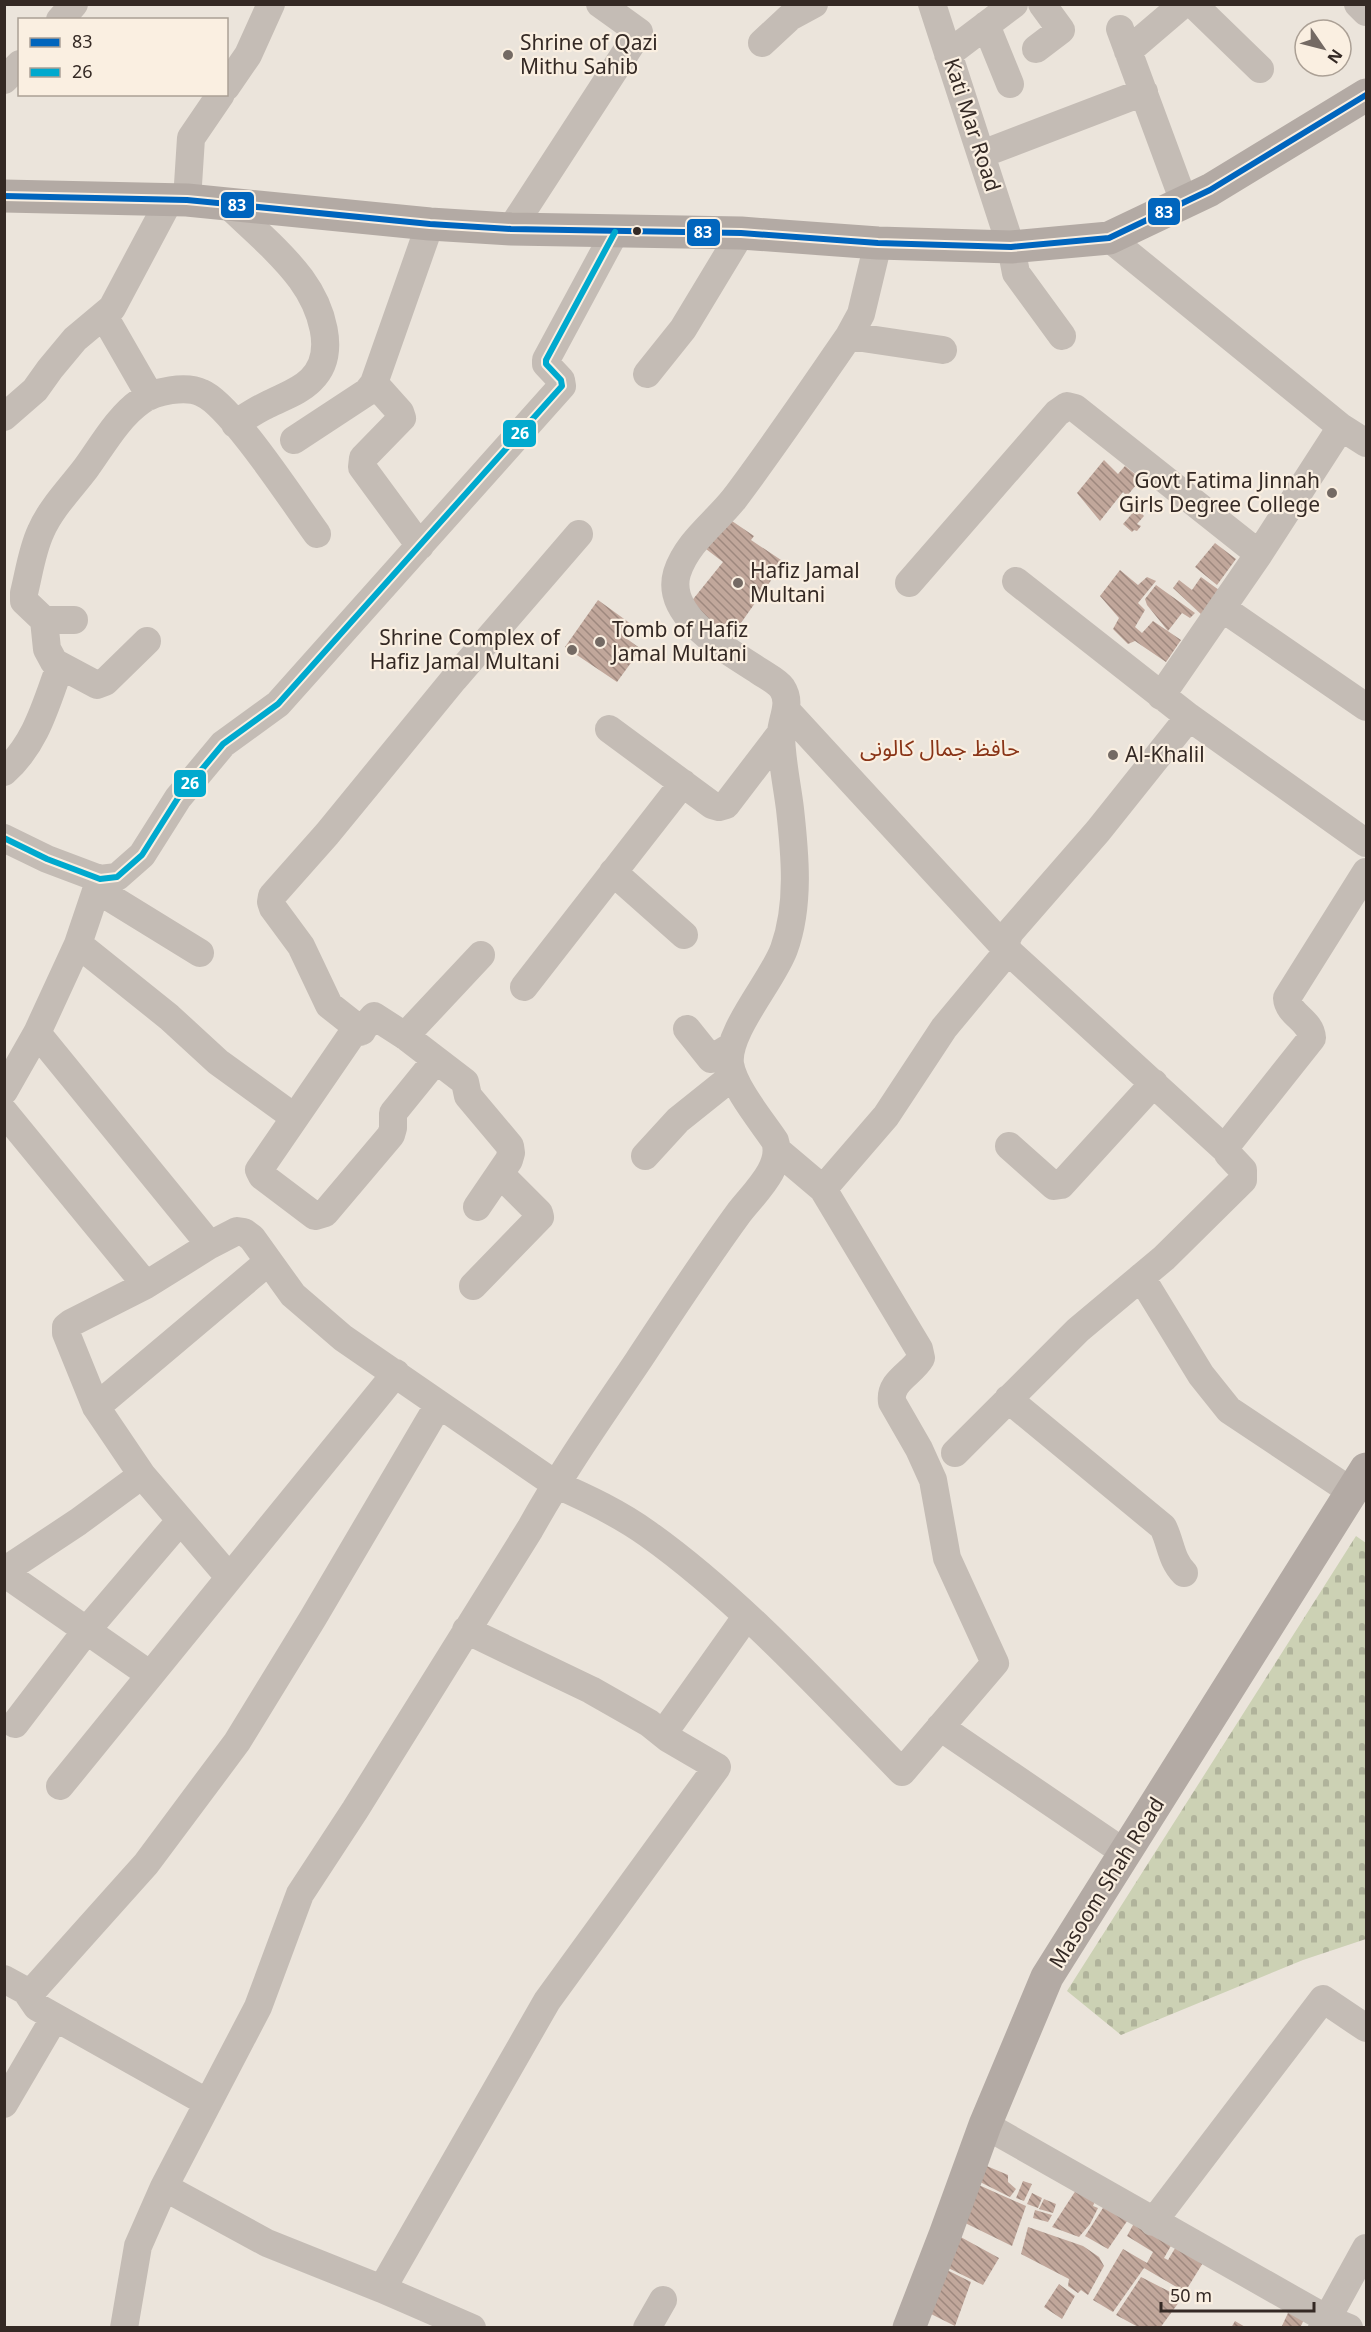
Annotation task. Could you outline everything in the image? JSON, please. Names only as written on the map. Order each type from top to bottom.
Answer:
[{"type":"main road","points":[[4,196],[226,203],[430,224],[511,229],[741,233],[878,243],[1011,247],[1109,238],[1209,190],[1366,95]]},
{"type":"main road","name":"Masoom Shah Road","points":[[909,2328],[985,2125],[1047,1977],[1359,1481]]},
{"type":"street","points":[[62,18],[74,4]]},
{"type":"street","points":[[228,84],[248,55],[271,4]]},
{"type":"street","points":[[511,229],[639,32],[600,4]]},
{"type":"street","points":[[762,43],[790,17],[814,4]]},
{"type":"street","name":"Kati Mar Road","points":[[932,4],[982,154],[1011,247],[1016,273],[1062,336]]},
{"type":"street","points":[[948,54],[1014,4]]},
{"type":"street","points":[[1036,49],[1061,30],[1042,4]]},
{"type":"street","points":[[1183,4],[1124,40],[1184,202]]},
{"type":"street","points":[[1193,4],[1260,69]]},
{"type":"street","points":[[1358,4],[1366,12]]},
{"type":"street","points":[[986,25],[1010,84]]},
{"type":"street","points":[[4,80],[18,66]]},
{"type":"street","points":[[982,154],[1144,92]]},
{"type":"street","points":[[4,417],[35,390],[75,339],[112,308],[179,200],[191,138],[220,96]]},
{"type":"street","points":[[226,203],[301,279],[311,295],[326,344],[320,368],[313,379],[236,424]]},
{"type":"street","points":[[294,440],[367,392],[374,383],[430,224]]},
{"type":"street","points":[[98,884],[117,877],[142,855],[178,798],[223,744],[278,704],[562,386],[561,380],[546,364],[546,360],[615,232]]},
{"type":"street","points":[[647,374],[683,329],[741,233]]},
{"type":"street","points":[[1109,238],[1341,428],[1366,443]]},
{"type":"street","points":[[124,2328],[138,2246],[164,2187],[258,2007],[300,1894],[356,1810],[530,1529],[555,1484],[718,1241],[776,1161],[778,1150],[775,1141],[733,1076],[729,1060],[737,1033],[784,950],[792,914],[796,859],[784,721],[786,696],[780,686],[725,649],[697,626],[680,608],[675,591],[677,573],[702,532],[733,501],[849,336],[861,314],[878,243]]},
{"type":"street","points":[[104,316],[150,396]]},
{"type":"street","points":[[849,336],[943,350]]},
{"type":"street","points":[[374,383],[400,412],[402,418],[363,458],[362,467],[420,546]]},
{"type":"street","points":[[147,641],[100,685],[94,684],[54,662],[47,649],[44,620],[24,601],[24,593],[40,532],[57,505],[111,433],[139,402],[150,396],[193,390],[204,393],[236,424],[317,534]]},
{"type":"street","points":[[909,584],[1066,406],[1075,408],[1122,443],[1259,554]]},
{"type":"street","points":[[1161,696],[1259,554],[1341,428]]},
{"type":"street","points":[[362,1031],[329,1005],[301,946],[273,908],[270,902],[272,896],[327,834],[454,679],[579,534]]},
{"type":"street","points":[[1016,581],[1188,717],[1363,832]]},
{"type":"street","points":[[1222,609],[1366,707]]},
{"type":"street","points":[[44,620],[74,620]]},
{"type":"street","points":[[4,772],[22,754],[35,733],[60,666]]},
{"type":"street","points":[[1008,951],[1006,941],[1010,932],[1098,831],[1188,717]]},
{"type":"street","points":[[609,729],[712,805],[719,807],[726,805],[784,721]]},
{"type":"street","points":[[784,721],[1008,951],[1226,1150],[1245,1175],[1243,1180],[1141,1277],[1078,1329],[956,1453]]},
{"type":"street","points":[[524,987],[683,783]]},
{"type":"street","points":[[4,838],[98,884],[200,953]]},
{"type":"street","points":[[613,872],[684,935]]},
{"type":"street","points":[[1226,1150],[1230,1140],[1312,1038],[1309,1026],[1290,1008],[1287,998],[1366,872]]},
{"type":"street","points":[[4,1091],[37,1033],[78,944],[98,884]]},
{"type":"street","points":[[78,944],[169,1017],[218,1062],[294,1117]]},
{"type":"street","points":[[823,1189],[886,1116],[944,1028],[1008,951]]},
{"type":"street","points":[[405,1036],[481,955]]},
{"type":"street","points":[[436,1060],[393,1113],[391,1136],[321,1216],[315,1216],[262,1176],[259,1170],[353,1033],[362,1031],[374,1016],[405,1036],[465,1082],[470,1099],[510,1146],[509,1160],[477,1207]]},
{"type":"street","points":[[687,1029],[711,1059],[732,1046]]},
{"type":"street","points":[[37,1033],[210,1245]]},
{"type":"street","points":[[645,1156],[678,1120],[733,1076]]},
{"type":"street","points":[[1009,1146],[1058,1187],[1154,1083]]},
{"type":"street","points":[[4,1112],[146,1285]]},
{"type":"street","points":[[228,1577],[142,1475],[96,1407],[66,1333],[66,1327],[146,1285],[237,1231],[244,1232],[252,1238],[292,1295],[343,1338],[555,1484],[594,1501],[647,1533],[746,1617],[902,1772],[995,1663],[947,1558],[933,1480],[919,1449],[892,1402],[891,1394],[896,1383],[916,1367],[921,1358],[919,1349],[823,1189],[778,1150]]},
{"type":"street","points":[[473,1286],[539,1221],[540,1217],[539,1213],[500,1174]]},
{"type":"street","points":[[96,1407],[268,1262]]},
{"type":"street","points":[[1141,1277],[1201,1375],[1228,1410],[1359,1481]]},
{"type":"street","points":[[60,1786],[396,1373]]},
{"type":"street","points":[[1008,1399],[1162,1527],[1173,1558],[1184,1573]]},
{"type":"street","points":[[15,1985],[35,1988],[146,1864],[237,1742],[439,1404]]},
{"type":"street","points":[[142,1475],[4,1572],[149,1674]]},
{"type":"street","points":[[15,1724],[86,1631],[180,1521]]},
{"type":"street","points":[[663,1734],[746,1617]]},
{"type":"street","points":[[382,2289],[547,2001],[717,1767],[649,1723],[591,1690],[466,1630]]},
{"type":"street","points":[[940,1727],[1125,1853]]},
{"type":"street","points":[[15,1985],[37,2007],[208,2103]]},
{"type":"street","points":[[1154,2222],[1323,1999],[1366,2028]]},
{"type":"street","points":[[4,2104],[55,2017]]},
{"type":"street","points":[[985,2125],[1333,2325],[1366,2248]]},
{"type":"street","points":[[164,2187],[267,2243],[472,2328]]},
{"type":"street","points":[[647,2328],[663,2300]]},
{"type":"green space","points":[[1356,1536],[1366,1543],[1366,1939],[1303,1960],[1121,2035],[1067,1991]]},
{"type":"building","points":[[1104,460],[1118,474],[1125,466],[1141,479],[1127,496],[1123,492],[1100,521],[1077,493]]},
{"type":"building","points":[[1137,508],[1144,516],[1137,524],[1141,526],[1137,531],[1132,532],[1123,524]]},
{"type":"building","name":"Hafiz Jamal Multani","points":[[732,521],[754,536],[751,540],[784,562],[729,640],[690,603],[723,562],[706,549]]},
{"type":"building","points":[[1215,543],[1236,559],[1217,585],[1195,567]]},
{"type":"building","points":[[1120,570],[1138,585],[1147,577],[1156,581],[1138,603],[1145,610],[1135,627],[1142,633],[1153,621],[1181,640],[1166,662],[1135,641],[1128,644],[1113,629],[1119,618],[1100,596]]},
{"type":"building","points":[[1201,577],[1219,590],[1203,616],[1173,588],[1179,580],[1192,590]]},
{"type":"building","points":[[1156,585],[1195,613],[1190,618],[1182,613],[1168,631],[1147,605],[1145,599]]},
{"type":"building","name":"Tomb of Hafiz Jamal Multani","points":[[598,600],[631,624],[623,636],[641,649],[617,682],[565,647]]},
{"type":"building","points":[[982,2164],[1008,2175],[1008,2182],[1016,2189],[1010,2197],[976,2180]]},
{"type":"building","points":[[1023,2181],[1032,2184],[1024,2201],[1016,2198]]},
{"type":"building","points":[[972,2182],[1026,2206],[1012,2246],[959,2220]]},
{"type":"building","points":[[1080,2184],[1098,2194],[1093,2206],[1098,2208],[1090,2224],[1079,2237],[1052,2227]]},
{"type":"building","points":[[1032,2193],[1042,2198],[1038,2208],[1027,2204]]},
{"type":"building","points":[[1110,2197],[1134,2211],[1108,2249],[1085,2236]]},
{"type":"building","points":[[1044,2199],[1056,2204],[1053,2213],[1039,2209]]},
{"type":"building","points":[[1035,2210],[1052,2215],[1048,2222],[1033,2218]]},
{"type":"building","points":[[1138,2216],[1176,2237],[1164,2258],[1168,2260],[1180,2240],[1209,2253],[1185,2292],[1144,2268],[1113,2312],[1093,2300],[1123,2249],[1147,2263],[1153,2252],[1127,2236]]},
{"type":"building","points":[[1028,2227],[1083,2246],[1099,2257],[1104,2266],[1088,2295],[1081,2290],[1078,2293],[1068,2286],[1069,2279],[1021,2254]]},
{"type":"building","points":[[957,2235],[999,2258],[983,2285],[940,2264]]},
{"type":"building","points":[[945,2269],[971,2282],[955,2326],[929,2313]]},
{"type":"building","points":[[1141,2277],[1182,2298],[1160,2328],[1140,2328],[1116,2315]]},
{"type":"building","points":[[1059,2284],[1075,2296],[1062,2319],[1044,2307]]},
{"type":"building","points":[[1294,2300],[1309,2309],[1300,2328],[1281,2328]]},
{"type":"building","points":[[1235,2321],[1247,2328],[1231,2328]]},
{"type":"transit line","name":"83","points":[[4,196],[187,200],[430,224],[511,229],[741,233],[878,243],[1011,247],[1109,238],[1210,190],[1366,95]]},
{"type":"transit line","name":"26","points":[[4,838],[47,859],[100,879],[117,877],[142,855],[178,798],[223,744],[278,704],[562,386],[561,380],[546,364],[546,360],[615,232]]},
{"type":"place","name":"Shrine of Qazi Mithu Sahib","points":[[508,55]]},
{"type":"place","name":"Govt Fatima Jinnah Girls Degree College","points":[[1332,493]]},
{"type":"place","name":"Hafiz Jamal Multani","points":[[738,583]]},
{"type":"place","name":"Tomb of Hafiz Jamal Multani","points":[[600,642]]},
{"type":"place","name":"Shrine Complex of Hafiz Jamal Multani","points":[[572,650]]},
{"type":"place","name":"Al-Khalil","points":[[1113,755]]},
{"type":"district","name":"حافظ جمال کالونی","points":[[940,748]]}]
